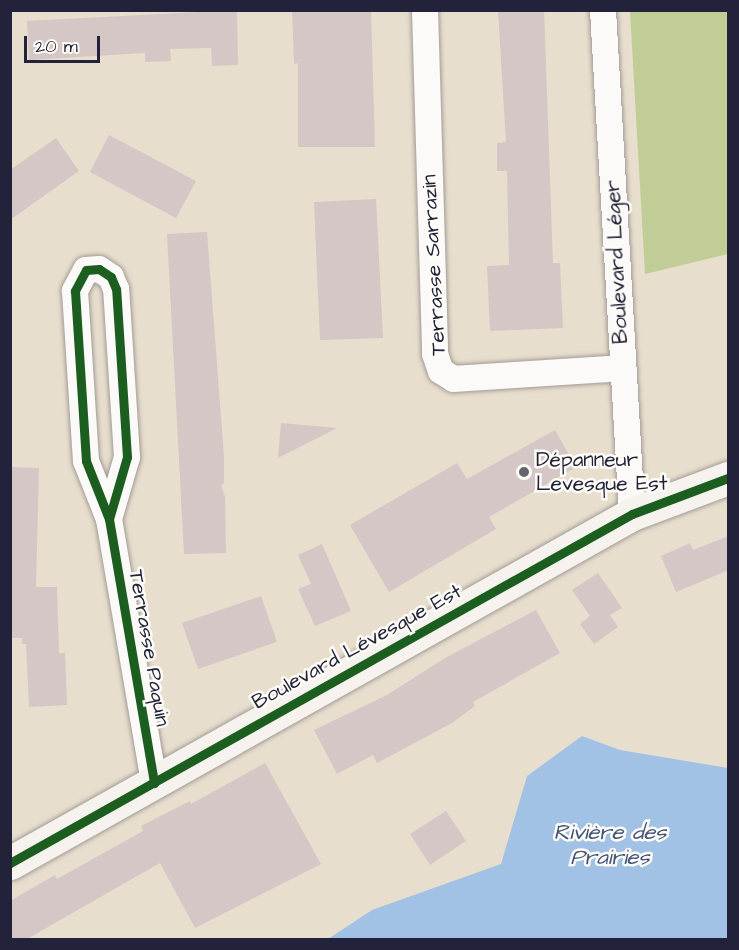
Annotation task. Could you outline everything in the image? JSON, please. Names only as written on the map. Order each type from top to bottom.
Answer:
[{"type":"street","name":"Terrasse Sarrazin","points":[[425,10],[435,354],[441,371],[454,379],[624,368]]},
{"type":"street","name":"Boulevard Léger","points":[[603,10],[632,514]]},
{"type":"street","name":"Terrasse Paquin","points":[[109,519],[127,457],[116,289],[111,277],[99,270],[86,270],[75,291],[86,461],[109,519],[154,783]]},
{"type":"street","name":"Boulevard Lévesque Est","points":[[10,863],[632,514],[729,478]]},
{"type":"green space","points":[[630,11],[728,11],[728,254],[645,274]]},
{"type":"water","name":"Rivière des Prairies","points":[[582,736],[620,750],[728,768],[728,939],[328,939],[372,910],[501,864],[527,776]]},
{"type":"building","points":[[237,10],[238,65],[212,66],[211,48],[170,49],[171,61],[145,62],[145,53],[29,60],[27,21]]},
{"type":"building","points":[[292,10],[371,10],[375,147],[298,147],[298,63],[294,64]]},
{"type":"building","points":[[498,10],[544,10],[553,263],[560,263],[563,328],[490,331],[487,266],[509,265],[507,171],[497,171],[497,143],[506,142]]},
{"type":"building","points":[[109,135],[196,181],[176,218],[90,172]]},
{"type":"building","points":[[56,138],[79,171],[10,220],[10,170]]},
{"type":"building","points":[[376,199],[383,338],[320,340],[314,202]]},
{"type":"building","points":[[207,232],[224,456],[224,483],[221,485],[225,497],[226,553],[184,554],[167,234]]},
{"type":"building","points":[[281,423],[337,428],[278,458]]},
{"type":"building","points":[[555,430],[576,467],[489,517],[496,529],[389,592],[350,525],[457,463],[467,479]]},
{"type":"building","points":[[10,467],[39,468],[36,587],[57,587],[59,653],[65,653],[67,705],[29,707],[26,644],[22,644],[22,638],[10,638]]},
{"type":"building","points":[[729,536],[729,570],[676,592],[661,556],[690,543],[693,550]]},
{"type":"building","points":[[322,544],[351,611],[315,626],[298,589],[311,584],[298,555]]},
{"type":"building","points":[[598,573],[622,608],[610,615],[618,627],[594,644],[580,624],[590,616],[572,590]]},
{"type":"building","points":[[261,596],[277,642],[198,669],[182,623]]},
{"type":"building","points":[[536,610],[560,653],[473,702],[475,706],[452,723],[377,763],[373,755],[337,774],[314,730],[387,695],[445,658]]},
{"type":"building","points":[[265,763],[321,864],[195,928],[160,863],[27,939],[10,939],[10,901],[55,875],[57,879],[143,831],[141,826],[190,801],[191,804]]},
{"type":"building","points":[[446,811],[466,841],[430,865],[410,834]]},
{"type":"cycle path","points":[[109,519],[127,457],[116,289],[111,277],[99,269],[86,270],[75,291],[86,461],[109,519],[154,783]]},
{"type":"cycle path","points":[[10,863],[632,514],[728,478]]},
{"type":"place","name":"Dépanneur Levesque Est","points":[[524,472]]}]
